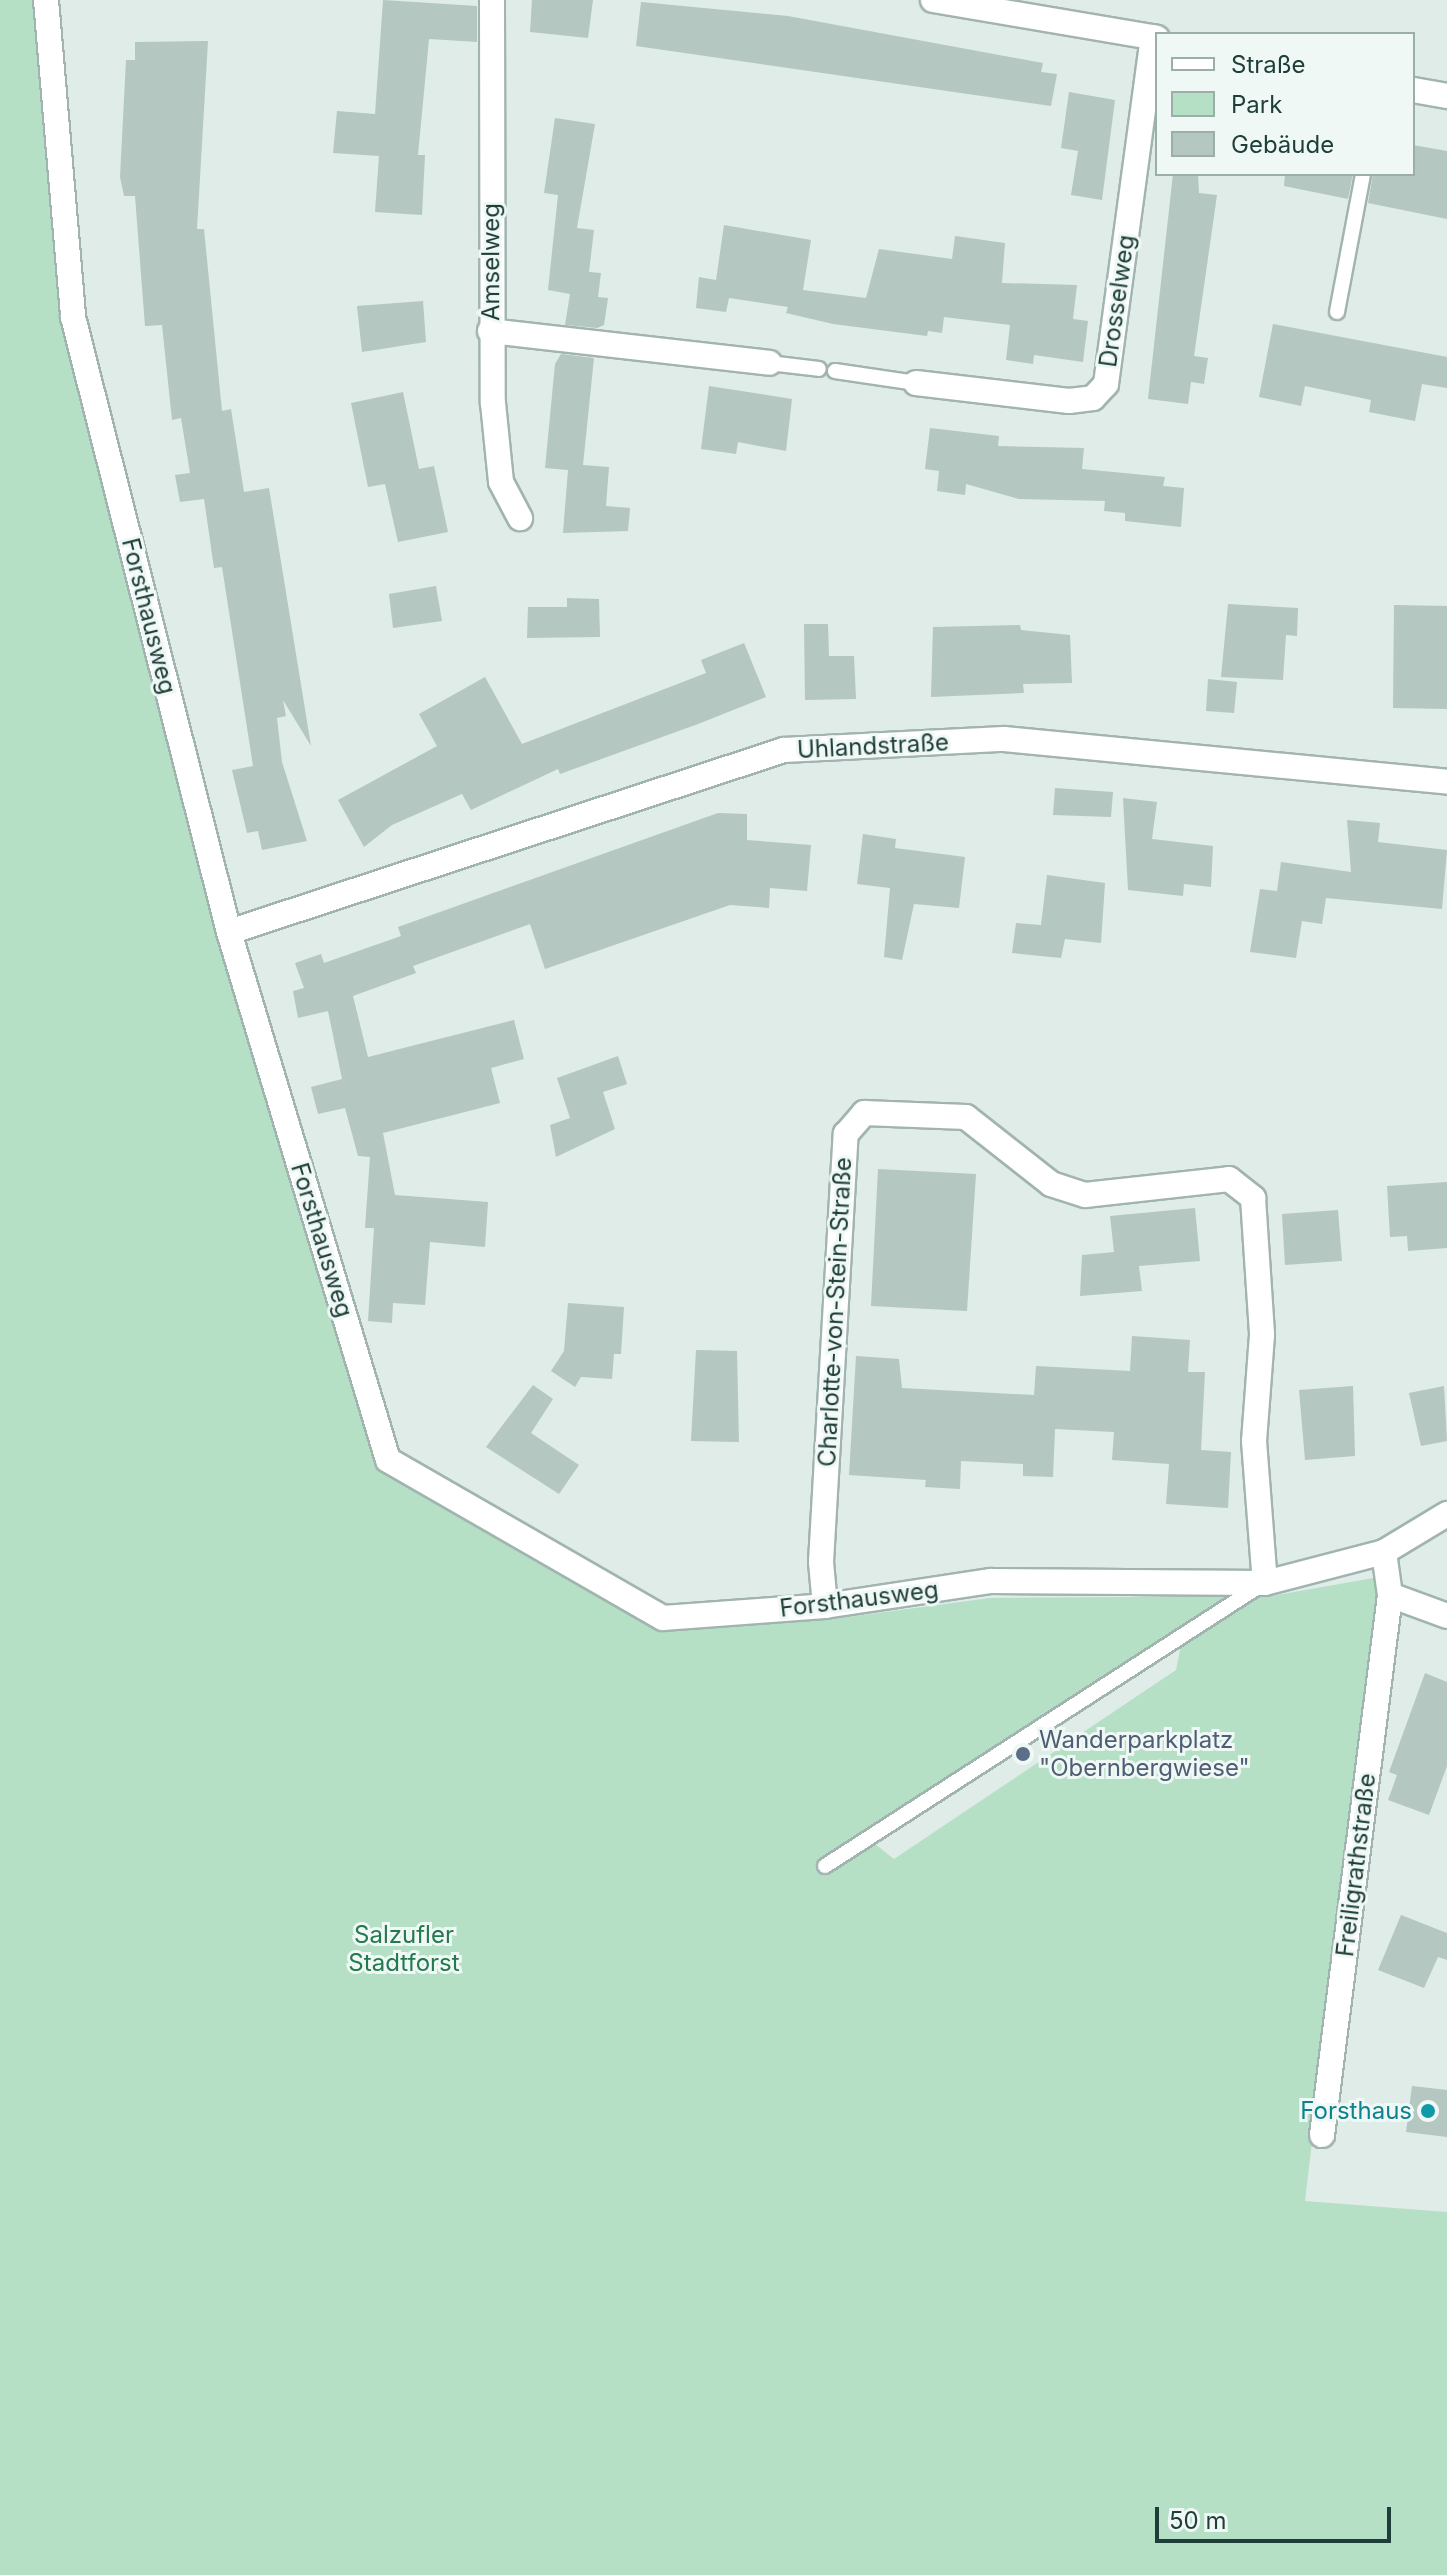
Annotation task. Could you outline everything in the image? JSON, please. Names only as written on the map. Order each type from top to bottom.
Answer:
[{"type":"street","name":"Forsthausweg","points":[[46,0],[73,317],[229,932],[388,1460],[663,1618],[825,1606],[991,1581],[1265,1583],[1384,1552],[1447,1514]]},
{"type":"street","name":"Amselweg","points":[[492,0],[490,331],[501,482],[520,518]]},
{"type":"street","points":[[933,0],[1155,37]]},
{"type":"street","name":"Drosselweg","points":[[916,383],[1069,401],[1093,398],[1106,384],[1155,37]]},
{"type":"street","points":[[1415,90],[1447,96]]},
{"type":"street","points":[[490,331],[769,363]]},
{"type":"street","name":"Uhlandstraße","points":[[229,932],[784,750],[1004,739],[1447,782]]},
{"type":"street","name":"Charlotte-von-Stein-Straße","points":[[825,1606],[821,1562],[846,1134],[864,1113],[966,1117],[1051,1184],[1085,1195],[1229,1179],[1253,1198],[1262,1335],[1254,1441],[1265,1583]]},
{"type":"street","name":"Freiligrathstraße","points":[[1322,2135],[1390,1595],[1384,1552]]},
{"type":"street","points":[[1390,1595],[1447,1616]]},
{"type":"lane","points":[[1337,312],[1363,176]]},
{"type":"lane","points":[[769,363],[819,369]]},
{"type":"lane","name":"Drosselweg","points":[[835,371],[916,383]]},
{"type":"lane","points":[[825,1866],[1265,1583]]},
{"type":"green space","name":"Salzufler Stadtforst","points":[[0,0],[33,0],[59,313],[216,935],[379,1465],[656,1626],[825,1620],[990,1598],[1271,1596],[1379,1577],[1305,2201],[1447,2212],[1447,2575],[0,2575]],"holes":[[[1184,1631],[1176,1670],[894,1859],[870,1840]]]},
{"type":"building","points":[[383,0],[477,6],[477,42],[429,39],[418,155],[425,155],[422,215],[375,212],[379,156],[333,153],[337,111],[375,114]]},
{"type":"building","points":[[532,0],[593,0],[588,38],[530,32]]},
{"type":"building","points":[[641,2],[788,16],[1043,63],[1041,72],[1057,74],[1051,106],[636,46]]},
{"type":"building","points":[[208,41],[197,229],[204,229],[222,411],[231,409],[244,492],[269,488],[311,746],[283,700],[286,716],[277,718],[282,762],[307,841],[262,850],[258,831],[247,833],[232,770],[253,766],[222,567],[214,568],[204,499],[180,502],[175,475],[190,473],[181,418],[172,420],[162,325],[145,326],[135,196],[124,196],[120,177],[126,60],[135,60],[135,42]]},
{"type":"building","points":[[1069,92],[1115,100],[1102,200],[1071,195],[1078,151],[1061,148]]},
{"type":"building","points":[[555,118],[595,124],[577,228],[594,230],[589,272],[601,273],[598,297],[608,298],[604,325],[597,328],[565,325],[570,294],[548,290],[558,195],[544,193]]},
{"type":"building","points":[[1415,145],[1447,151],[1447,219],[1368,203],[1373,176],[1415,176]]},
{"type":"building","points":[[1173,176],[1198,176],[1199,193],[1217,195],[1194,356],[1208,358],[1204,384],[1191,382],[1188,404],[1148,399]]},
{"type":"building","points":[[1285,176],[1353,176],[1348,199],[1284,186]]},
{"type":"building","points":[[724,225],[811,240],[803,290],[866,298],[879,249],[952,259],[955,236],[1005,243],[1002,283],[1077,285],[1073,319],[1088,321],[1083,362],[1034,355],[1033,364],[1006,360],[1010,325],[944,317],[942,333],[928,331],[927,336],[833,324],[786,313],[788,307],[729,298],[726,312],[696,308],[699,277],[716,280]]},
{"type":"building","points":[[423,301],[426,342],[362,352],[357,306]]},
{"type":"building","points":[[1273,324],[1447,357],[1447,388],[1422,384],[1415,421],[1369,412],[1371,400],[1305,386],[1301,406],[1259,397]]},
{"type":"building","points":[[561,354],[594,358],[583,465],[609,467],[606,506],[630,508],[628,531],[563,533],[568,470],[545,468],[555,364]]},
{"type":"building","points":[[709,386],[792,399],[786,451],[738,442],[736,454],[701,449]]},
{"type":"building","points":[[403,392],[419,469],[434,466],[448,532],[398,542],[385,484],[368,487],[351,403]]},
{"type":"building","points":[[930,428],[999,436],[998,446],[1084,448],[1082,469],[1165,477],[1163,486],[1184,488],[1181,527],[1125,521],[1125,513],[1104,511],[1105,501],[1019,499],[966,484],[965,495],[937,491],[939,471],[925,469]]},
{"type":"building","points":[[436,586],[442,621],[393,628],[389,594]]},
{"type":"building","points":[[567,598],[599,599],[600,637],[527,638],[528,607],[567,607]]},
{"type":"building","points":[[1228,604],[1298,608],[1297,636],[1286,635],[1283,680],[1221,677]]},
{"type":"building","points":[[1394,605],[1447,606],[1447,709],[1393,708]]},
{"type":"building","points":[[804,624],[828,624],[829,656],[854,656],[856,699],[805,700]]},
{"type":"building","points":[[1020,625],[1021,630],[1070,635],[1072,683],[1023,684],[1024,693],[931,697],[933,627]]},
{"type":"building","points":[[744,643],[766,697],[698,724],[560,774],[558,769],[471,810],[462,794],[392,825],[364,847],[338,800],[437,746],[419,714],[485,677],[522,744],[706,673],[701,660]]},
{"type":"building","points":[[1208,679],[1237,682],[1234,713],[1206,711]]},
{"type":"building","points":[[1055,788],[1113,792],[1111,817],[1053,815]]},
{"type":"building","points":[[1123,798],[1157,802],[1152,839],[1213,846],[1211,887],[1184,884],[1183,896],[1128,890]]},
{"type":"building","points":[[718,813],[747,814],[747,840],[811,845],[807,891],[770,888],[769,908],[730,905],[545,969],[530,924],[413,966],[416,973],[353,996],[368,1057],[514,1020],[524,1059],[491,1068],[500,1103],[383,1133],[395,1195],[488,1202],[485,1247],[430,1242],[425,1305],[393,1303],[392,1323],[368,1321],[374,1228],[365,1228],[370,1157],[358,1156],[345,1108],[318,1114],[311,1087],[342,1079],[328,1011],[298,1018],[293,991],[304,988],[295,963],[321,954],[324,963],[401,936],[398,927]]},
{"type":"building","points":[[1347,820],[1380,823],[1378,842],[1447,850],[1442,909],[1326,898],[1322,924],[1302,921],[1296,958],[1250,952],[1260,889],[1277,891],[1281,862],[1351,872]]},
{"type":"building","points":[[863,834],[896,839],[895,848],[965,857],[959,908],[914,904],[902,960],[884,957],[890,888],[857,884]]},
{"type":"building","points":[[1047,875],[1105,883],[1101,943],[1065,939],[1061,958],[1012,953],[1016,923],[1041,925]]},
{"type":"building","points":[[618,1056],[627,1084],[603,1092],[615,1129],[556,1157],[550,1125],[570,1118],[557,1078]]},
{"type":"building","points":[[878,1169],[976,1174],[967,1311],[871,1306]]},
{"type":"building","points":[[1447,1182],[1447,1248],[1408,1251],[1407,1236],[1390,1237],[1387,1186]]},
{"type":"building","points":[[1195,1208],[1200,1261],[1139,1266],[1142,1291],[1080,1296],[1082,1255],[1114,1252],[1110,1216]]},
{"type":"building","points":[[1338,1210],[1342,1261],[1285,1265],[1282,1214]]},
{"type":"building","points":[[568,1303],[624,1307],[621,1354],[614,1354],[612,1379],[581,1377],[575,1387],[551,1371],[564,1351]]},
{"type":"building","points":[[1132,1336],[1190,1340],[1188,1372],[1205,1372],[1201,1450],[1231,1452],[1228,1508],[1166,1504],[1169,1464],[1112,1460],[1114,1432],[1055,1429],[1053,1477],[1023,1476],[1023,1464],[961,1461],[960,1489],[925,1487],[926,1480],[849,1475],[856,1356],[899,1359],[902,1388],[1034,1395],[1036,1366],[1130,1371]]},
{"type":"building","points":[[696,1350],[737,1351],[739,1442],[691,1441]]},
{"type":"building","points":[[533,1385],[553,1399],[531,1433],[579,1465],[559,1494],[486,1447]]},
{"type":"building","points":[[1353,1386],[1355,1456],[1305,1460],[1299,1390]]},
{"type":"building","points":[[1444,1386],[1447,1441],[1421,1446],[1409,1393]]},
{"type":"building","points":[[1425,1673],[1447,1682],[1447,1766],[1429,1815],[1388,1800],[1397,1775],[1389,1772]]},
{"type":"building","points":[[1401,1915],[1447,1933],[1447,1960],[1438,1957],[1424,1988],[1378,1970]]},
{"type":"building","name":"Forsthaus","points":[[1412,2086],[1447,2090],[1447,2137],[1406,2132]]},
{"type":"place","name":"Wanderparkplatz \"Obernbergwiese\"","points":[[1023,1754]]},
{"type":"place","name":"Forsthaus","points":[[1428,2111]]}]
